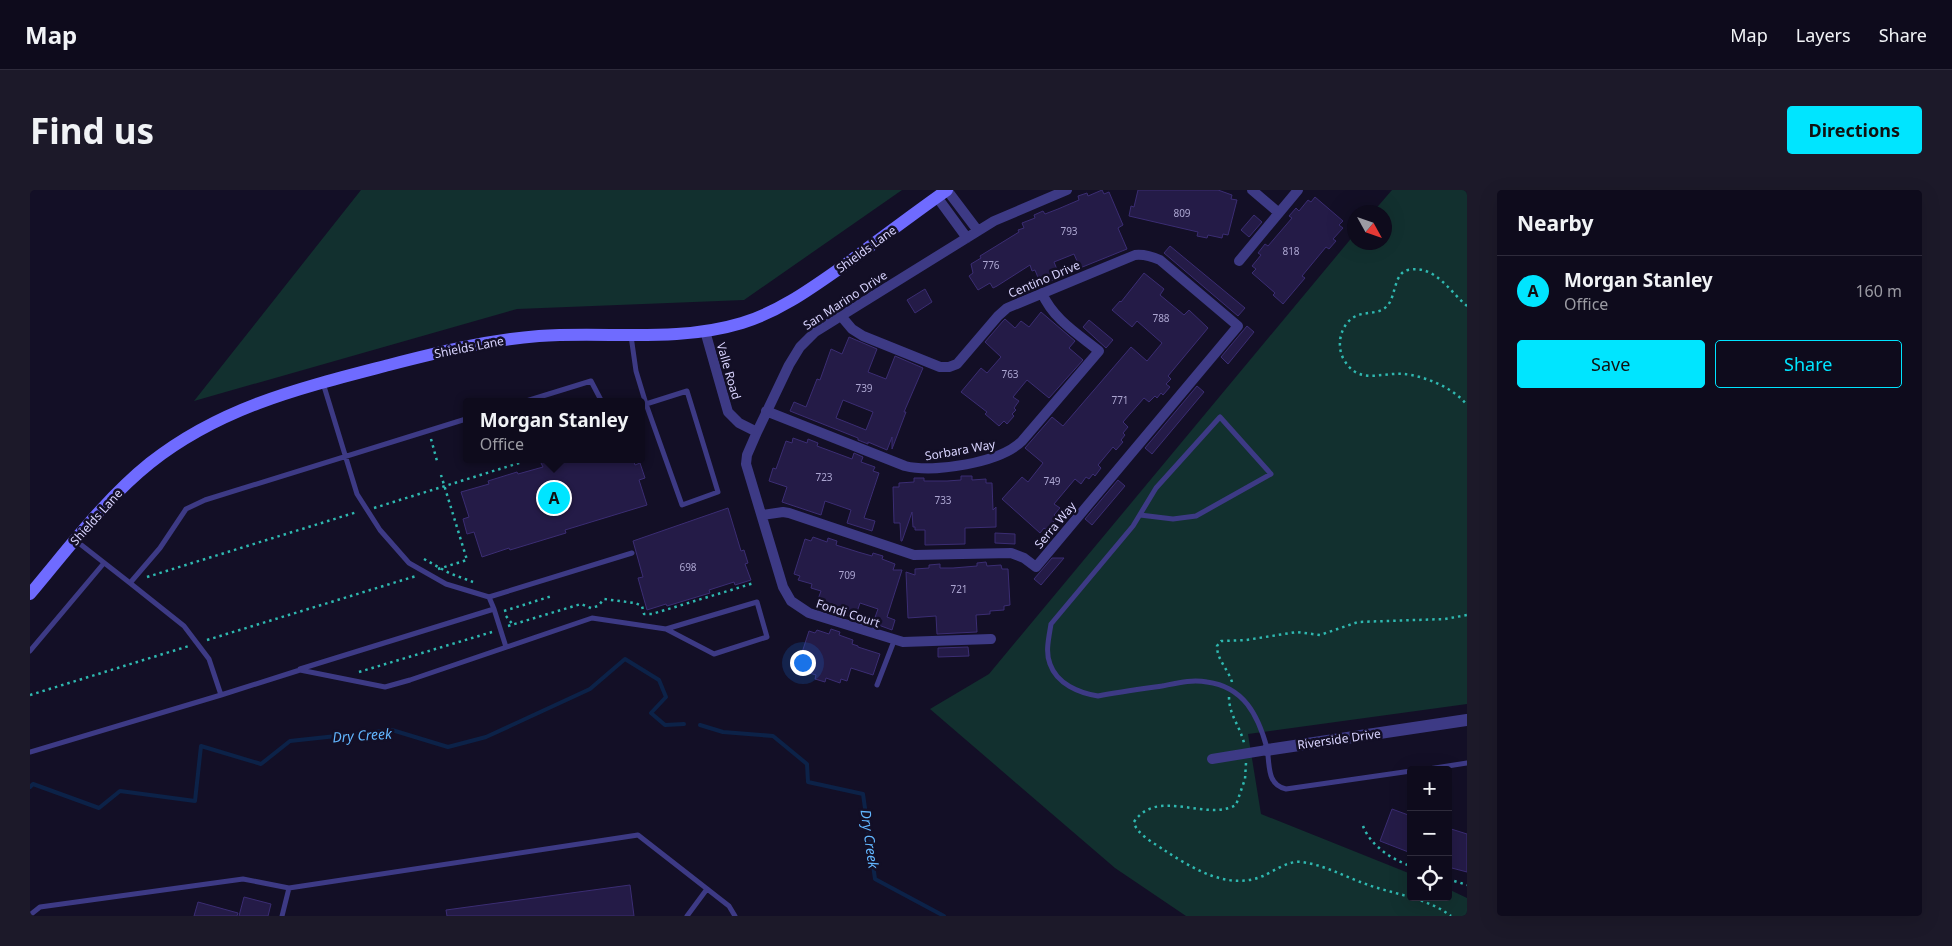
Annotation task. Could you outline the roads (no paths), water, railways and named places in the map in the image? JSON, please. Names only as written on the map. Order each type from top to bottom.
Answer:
[{"type":"main road","name":"Shields Lane","points":[[30,594],[100,511],[131,479],[184,439],[242,408],[283,393],[323,382],[483,343],[555,335],[664,335],[705,332],[744,322],[797,298],[942,194]]},
{"type":"street","name":"San Marino Drive","points":[[762,515],[746,464],[747,455],[788,365],[800,347],[815,332],[1003,216],[1067,190]]},
{"type":"street","points":[[1252,190],[1280,213]]},
{"type":"street","points":[[1239,261],[1298,190]]},
{"type":"street","points":[[942,194],[978,231]]},
{"type":"street","points":[[942,194],[967,238]]},
{"type":"street","name":"Centino Drive","points":[[841,316],[852,329],[869,339],[940,367],[949,367],[960,361],[1002,312],[1012,305],[1134,255],[1148,255],[1160,260],[1238,326]]},
{"type":"street","name":"Sorbara Way","points":[[766,412],[915,469],[935,469],[1001,456],[1016,448],[1022,442],[1099,352],[1055,314],[1047,305],[1042,293]]},
{"type":"street","name":"Serra Way","points":[[762,515],[789,513],[914,554],[1011,553],[1024,558],[1036,567],[1238,326]]},
{"type":"street","name":"Valle Road","points":[[705,332],[728,412],[734,420],[757,432]]},
{"type":"street","name":"Fondi Court","points":[[762,515],[783,587],[797,606],[809,613],[894,641],[991,639]]},
{"type":"street","name":"Riverside Drive","points":[[1212,759],[1246,752],[1467,720]]},
{"type":"lane","points":[[631,335],[642,398]]},
{"type":"lane","points":[[536,398],[591,381],[600,398]]},
{"type":"lane","points":[[323,382],[357,494],[380,530],[409,562],[446,584],[489,597],[632,553]]},
{"type":"lane","points":[[645,405],[686,391],[718,492],[682,505],[645,408]]},
{"type":"lane","points":[[1140,515],[1173,519],[1196,516],[1271,474],[1220,417],[1156,488],[1133,526],[1051,624],[1048,645],[1050,664],[1059,678],[1070,687],[1084,694],[1098,696],[1192,681],[1219,684],[1241,695],[1250,706],[1259,724],[1267,750],[1272,779],[1278,787],[1286,789],[1407,772]]},
{"type":"lane","points":[[130,583],[160,548],[186,509],[205,500],[463,420]]},
{"type":"lane","points":[[75,540],[184,626],[210,659],[220,695]]},
{"type":"lane","points":[[30,651],[104,563]]},
{"type":"lane","points":[[489,597],[506,647]]},
{"type":"lane","points":[[300,670],[384,687],[410,680],[592,618],[666,629],[714,654],[767,636],[757,602],[666,629]]},
{"type":"lane","points":[[30,752],[494,609]]},
{"type":"lane","points":[[877,686],[894,641]]},
{"type":"lane","points":[[1448,766],[1467,763]]},
{"type":"lane","points":[[30,915],[40,907],[243,879],[289,888],[638,835],[729,906],[735,916]]},
{"type":"lane","points":[[282,916],[289,888]]},
{"type":"lane","points":[[687,916],[707,889]]},
{"type":"waterway","name":"Dry Creek","points":[[30,787],[33,784],[99,808],[120,791],[195,801],[201,746],[261,764],[290,741],[392,730],[448,747],[486,737],[590,689],[625,659],[659,680],[666,697],[651,713],[665,725],[684,724]]},
{"type":"waterway","name":"Dry Creek","points":[[700,725],[723,732],[773,736],[807,764],[808,782],[863,794],[875,879],[944,916]]},
{"type":"place","name":"Morgan Stanley","points":[[554,498]]}]
